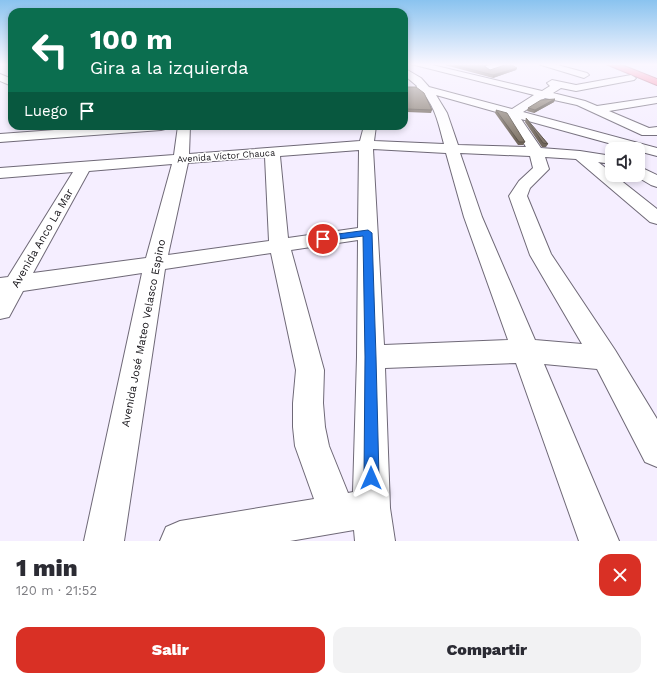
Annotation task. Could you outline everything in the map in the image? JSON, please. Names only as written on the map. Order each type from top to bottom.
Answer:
[{"type":"street","points":[[425,89],[434,100],[441,113],[455,163],[473,217],[599,541]]},
{"type":"street","points":[[428,89],[512,114],[621,142]]},
{"type":"street","points":[[442,94],[452,89]]},
{"type":"street","points":[[512,114],[544,89]]},
{"type":"street","points":[[563,89],[581,103],[623,122],[652,132],[641,142]]},
{"type":"street","points":[[597,109],[657,100]]},
{"type":"street","points":[[512,114],[536,152],[541,169],[526,182],[520,190],[518,196],[541,255],[604,358],[657,450]]},
{"type":"street","points":[[605,138],[623,122]]},
{"type":"street","points":[[2,142],[18,132],[66,130]]},
{"type":"street","name":"Avenida José Mateo Velasco Espino","points":[[104,541],[155,262],[181,159],[184,130]]},
{"type":"street","points":[[362,521],[371,357],[368,233],[368,136]]},
{"type":"street","name":"Avenida Víctor Chauca","points":[[0,173],[272,152],[368,136],[452,149],[536,152],[580,155],[605,159]]},
{"type":"street","points":[[645,148],[657,152]]},
{"type":"street","points":[[272,152],[279,244],[310,370],[308,403],[309,427],[312,446],[362,521]]},
{"type":"street","points":[[580,155],[657,218]]},
{"type":"street","points":[[645,163],[657,163]]},
{"type":"street","name":"Avenida Anco La Mar","points":[[0,310],[8,285],[84,166]]},
{"type":"street","points":[[645,175],[657,182]]},
{"type":"street","points":[[8,285],[279,244],[368,233]]},
{"type":"street","points":[[371,357],[525,351],[604,358]]},
{"type":"street","points":[[180,541],[362,521]]},
{"type":"building","points":[[408,89],[419,89],[424,93],[432,110],[408,109]]},
{"type":"building","points":[[555,99],[535,110],[528,108],[541,100]]},
{"type":"building","points":[[496,110],[507,113],[525,142],[519,142]]},
{"type":"building","points":[[526,118],[548,144],[543,143]]},
{"type":"route","points":[[323,239],[368,233],[371,357],[371,478]]}]
